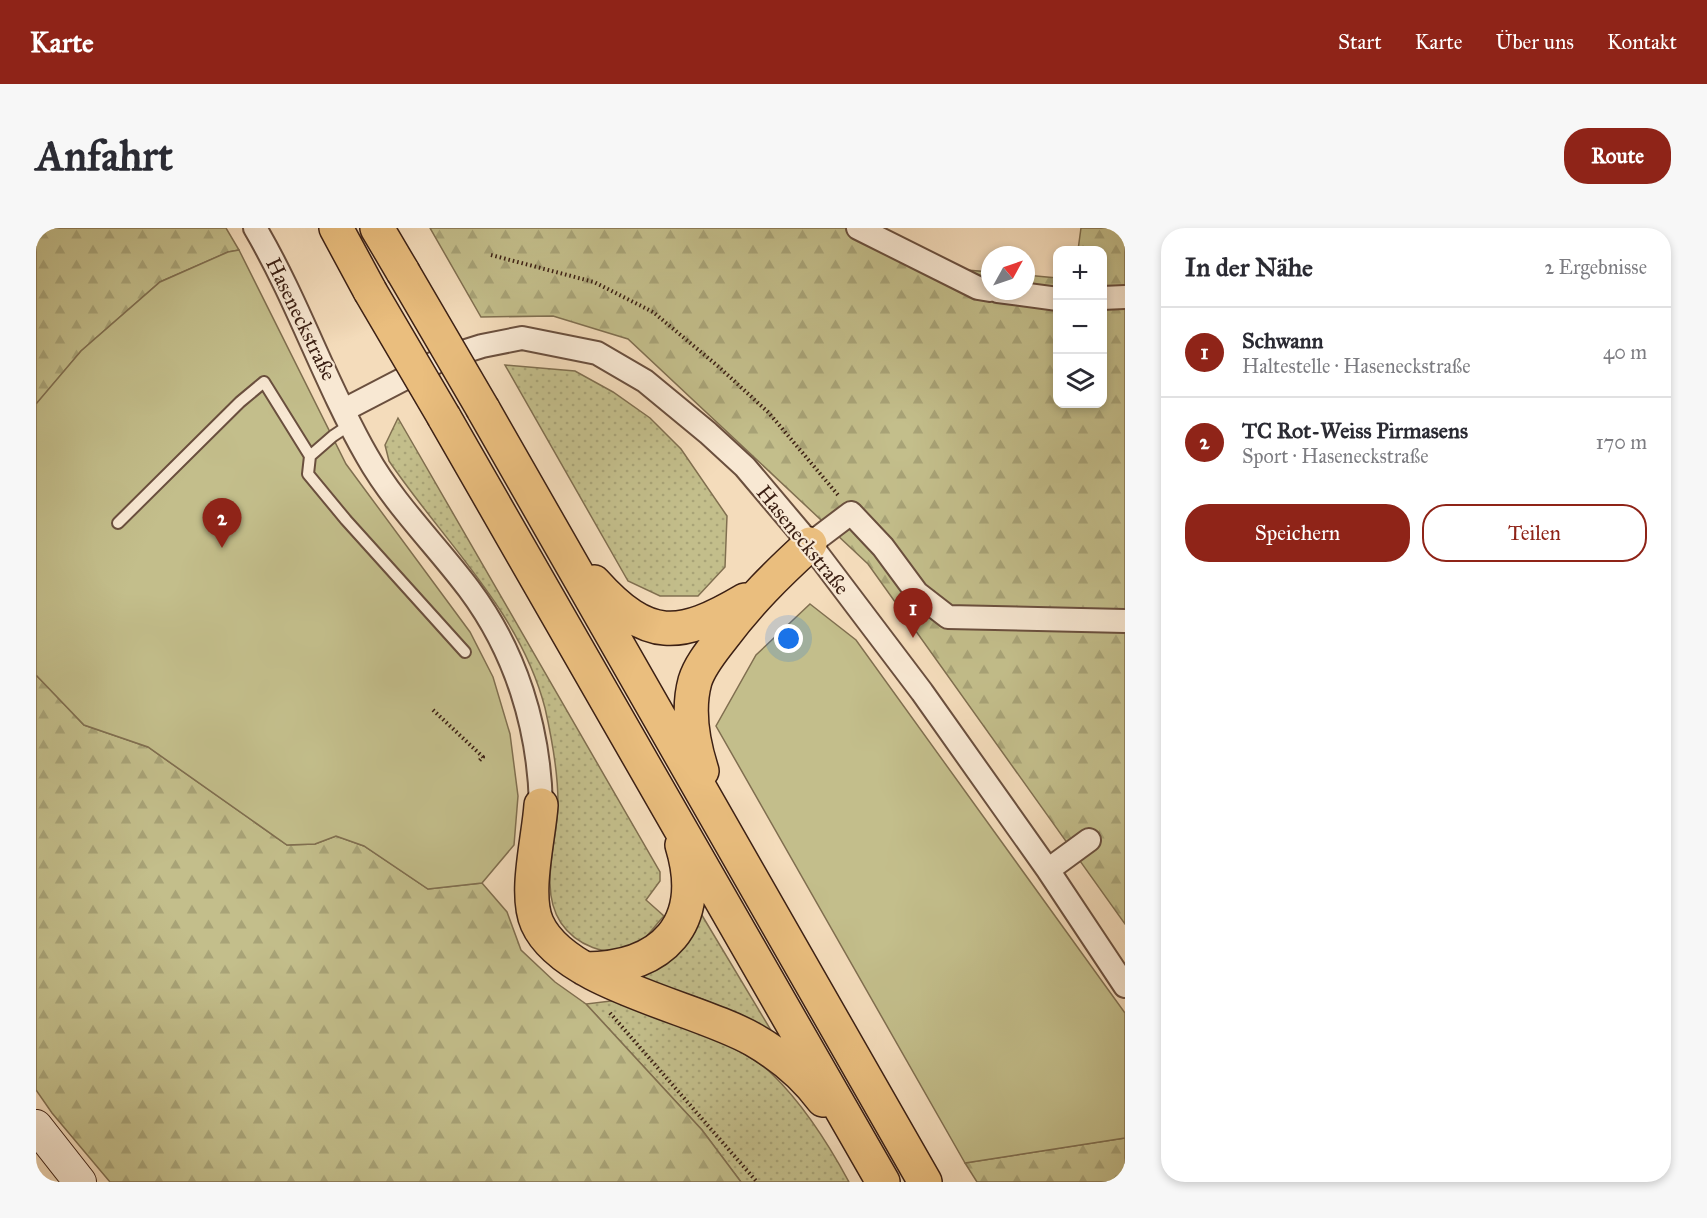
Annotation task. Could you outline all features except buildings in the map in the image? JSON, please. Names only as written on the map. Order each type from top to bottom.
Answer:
[{"type":"highway","points":[[336,228],[370,291],[878,1172]]},
{"type":"highway","points":[[377,228],[717,816],[925,1182]]},
{"type":"highway","points":[[559,542],[623,611],[640,622],[658,627],[686,628],[713,619],[757,593]]},
{"type":"highway","points":[[717,816],[696,752],[692,700],[696,679],[710,653],[757,593],[810,544]]},
{"type":"highway","points":[[585,969],[613,969],[640,961],[671,937],[682,922],[689,900],[688,871],[682,847],[662,795]]},
{"type":"highway","points":[[541,805],[533,882],[536,922],[548,940],[585,969],[628,990],[687,1009],[755,1041],[783,1059],[813,1087],[878,1172]]},
{"type":"street","name":"Haseneckstraße","points":[[255,228],[274,260],[367,457],[469,589],[501,640],[525,698],[532,724],[537,750],[541,805]]},
{"type":"street","points":[[858,228],[981,288]]},
{"type":"street","points":[[1035,296],[1053,298]]},
{"type":"street","points":[[1107,298],[1125,297]]},
{"type":"street","name":"Haseneckstraße","points":[[348,417],[444,358],[482,346],[522,338],[597,353],[645,381],[745,467],[810,544],[922,692],[1048,870],[1125,986]]},
{"type":"street","points":[[810,544],[851,513],[883,547],[917,593],[948,617],[1125,621]]},
{"type":"street","points":[[1048,870],[1089,840]]},
{"type":"street","points":[[36,1126],[80,1182]]},
{"type":"lane","points":[[118,523],[240,402],[264,382],[310,456],[308,474],[346,520],[465,652]]},
{"type":"lane","points":[[310,456],[333,436],[348,417]]},
{"type":"path","points":[[491,255],[594,282],[653,312],[720,367],[769,413],[823,474],[851,513]]},
{"type":"path","points":[[433,710],[483,757],[478,762]]},
{"type":"path","points":[[603,1005],[757,1182]]},
{"type":"green space","points":[[36,228],[226,228],[239,250],[228,252],[160,282],[81,351],[36,405]]},
{"type":"green space","points":[[430,228],[855,228],[931,267],[981,271],[981,300],[1035,300],[1035,276],[1053,278],[1053,408],[1107,408],[1107,246],[1079,246],[1081,228],[1125,228],[1125,924],[868,564],[628,339],[553,316],[481,317]]},
{"type":"green space","points":[[239,250],[346,464],[470,632],[493,677],[510,734],[518,796],[514,845],[482,883],[428,889],[364,846],[336,836],[315,844],[287,845],[148,747],[84,725],[36,675],[36,404],[81,351],[160,282],[228,252]]},
{"type":"green space","points":[[505,365],[575,371],[613,392],[650,418],[681,449],[727,516],[725,567],[698,596],[660,596],[628,581]]},
{"type":"green space","points":[[398,418],[660,872],[660,881],[646,900],[664,916],[645,938],[632,948],[612,951],[593,948],[583,943],[567,931],[554,909],[550,880],[558,791],[545,708],[518,640],[499,609],[389,461],[385,445]]},
{"type":"green space","points":[[810,604],[856,640],[1125,1013],[1125,1138],[965,1163],[716,726],[756,655]]},
{"type":"green space","points":[[36,675],[84,725],[148,747],[287,845],[315,844],[336,836],[364,846],[428,889],[482,883],[507,912],[521,950],[555,982],[586,1004],[702,1130],[741,1182],[110,1182],[52,1113],[36,1090]]},
{"type":"green space","points":[[700,912],[775,1037],[735,1013],[702,999],[635,978],[667,963]]},
{"type":"green space","points":[[619,1000],[721,1042],[741,1052],[772,1074],[805,1112],[849,1182],[741,1182],[702,1130],[586,1004]]},
{"type":"green space","points":[[1125,1138],[1125,1182],[977,1182],[965,1163]]},
{"type":"place","name":"TC Rot-Weiss Pirmasens","points":[[222,548]]},
{"type":"place","name":"Schwann","points":[[913,638]]}]
